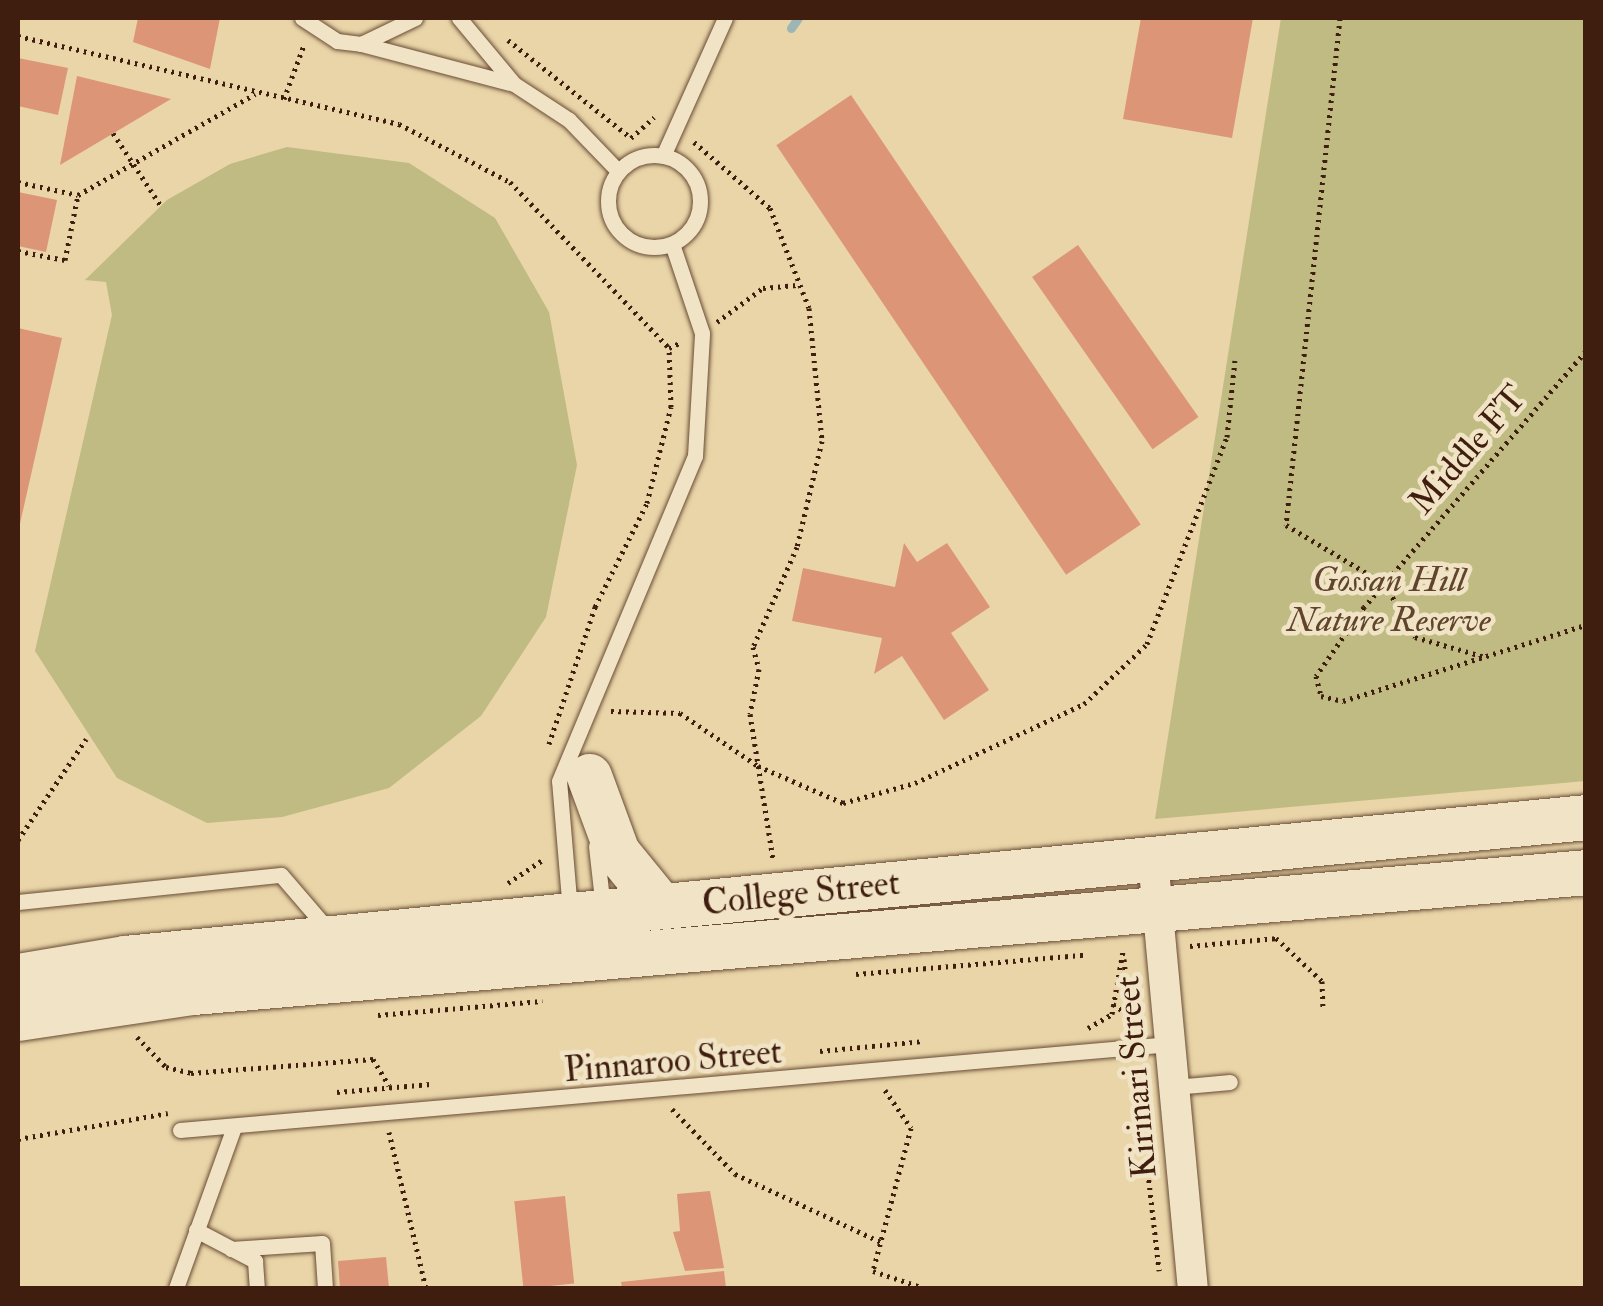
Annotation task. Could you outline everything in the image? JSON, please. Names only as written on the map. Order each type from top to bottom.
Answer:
[{"type":"street","points":[[589,776],[618,852],[661,906]]},
{"type":"street","name":"College Street","points":[[18,1018],[590,932],[661,906],[1586,817]]},
{"type":"street","name":"Kirinari Street","points":[[1154,859],[1194,1288]]},
{"type":"street","name":"College Street","points":[[18,976],[334,938],[1157,910],[1586,872]]},
{"type":"lane","points":[[302,18],[337,41],[514,84]]},
{"type":"lane","points":[[361,44],[415,18]]},
{"type":"lane","points":[[460,18],[469,38],[514,84],[569,120],[618,172]]},
{"type":"lane","points":[[663,156],[686,168],[699,192],[695,222],[672,244],[642,246],[616,229],[607,200],[618,172],[663,156],[725,18]]},
{"type":"lane","points":[[590,932],[559,782],[580,717],[680,505],[702,403],[702,333],[672,244]]},
{"type":"lane","points":[[580,717],[589,776],[590,932]]},
{"type":"lane","points":[[18,902],[281,875],[334,938]]},
{"type":"lane","name":"Pinnaroo Street","points":[[180,1130],[234,1130],[392,1113],[874,1075],[1170,1044]]},
{"type":"lane","points":[[1174,1087],[1230,1082]]},
{"type":"lane","points":[[176,1288],[234,1130]]},
{"type":"lane","points":[[196,1230],[254,1261],[257,1288]]},
{"type":"lane","points":[[231,1249],[322,1243],[325,1288]]},
{"type":"path","points":[[1340,18],[1286,525],[1386,584],[1415,636],[1488,657],[1586,625]]},
{"type":"path","points":[[469,38],[497,31],[631,138],[663,101]]},
{"type":"path","points":[[18,36],[399,124],[510,182],[668,348],[664,448],[595,607],[547,756]]},
{"type":"path","points":[[284,99],[304,44]]},
{"type":"path","points":[[18,182],[78,195],[257,92]]},
{"type":"path","points":[[695,132],[701,154],[770,208],[809,308],[822,441],[796,547],[753,648],[758,766],[772,859]]},
{"type":"path","points":[[113,134],[161,206]]},
{"type":"path","points":[[18,251],[65,260],[78,195]]},
{"type":"path","points":[[668,348],[702,333],[763,288],[797,284]]},
{"type":"path","name":"Middle FT","points":[[1488,657],[1343,700],[1321,696],[1316,676],[1386,584],[1586,351]]},
{"type":"path","points":[[580,717],[680,712],[758,766],[842,803],[915,783],[1084,704],[1148,644],[1227,437],[1235,360]]},
{"type":"path","points":[[18,840],[86,739]]},
{"type":"path","points":[[486,886],[506,884],[539,860],[543,845]]},
{"type":"path","points":[[1276,938],[1322,981],[1323,1009]]},
{"type":"path","points":[[1123,951],[1162,1288]]},
{"type":"path","points":[[1114,1004],[1130,1016]]},
{"type":"path","points":[[135,1035],[179,1070],[373,1060],[389,1086]]},
{"type":"path","points":[[874,1075],[912,1128],[873,1271],[924,1288]]},
{"type":"path","points":[[661,1092],[734,1174],[881,1242]]},
{"type":"path","points":[[392,1113],[388,1139],[426,1288]]},
{"type":"path","points":[[18,1138],[151,1115]]},
{"type":"green space","name":"Gossan Hill Nature Reserve","points":[[1281,18],[1585,18],[1585,781],[1155,819]]},
{"type":"green space","points":[[287,147],[409,163],[495,218],[549,312],[577,465],[546,617],[481,716],[389,788],[282,817],[207,823],[117,778],[35,651],[112,315],[106,282],[85,280],[167,200],[230,164]]},
{"type":"building","points":[[138,18],[220,18],[210,69],[133,42]]},
{"type":"building","points":[[1141,18],[1253,18],[1232,138],[1123,119]]},
{"type":"building","points":[[18,58],[68,68],[58,115],[18,106]]},
{"type":"building","points":[[77,76],[171,99],[60,165]]},
{"type":"building","points":[[851,95],[1141,524],[1066,575],[776,145]]},
{"type":"building","points":[[18,192],[57,200],[46,252],[18,246]]},
{"type":"building","points":[[1078,245],[1198,417],[1153,449],[1032,277]]},
{"type":"building","points":[[18,328],[62,338],[19,528],[18,528]]},
{"type":"building","points":[[904,543],[917,562],[947,543],[990,607],[951,633],[989,690],[944,720],[902,656],[874,674],[882,638],[792,621],[803,568],[895,587]]},
{"type":"building","points":[[710,1191],[724,1268],[685,1271],[673,1232],[680,1231],[677,1194]]},
{"type":"building","points":[[565,1196],[574,1284],[523,1288],[514,1201]]},
{"type":"building","points":[[386,1257],[389,1288],[340,1288],[338,1261]]},
{"type":"building","points":[[724,1271],[726,1288],[622,1288],[621,1282]]},
{"type":"waterway","points":[[791,28],[798,18]]}]
